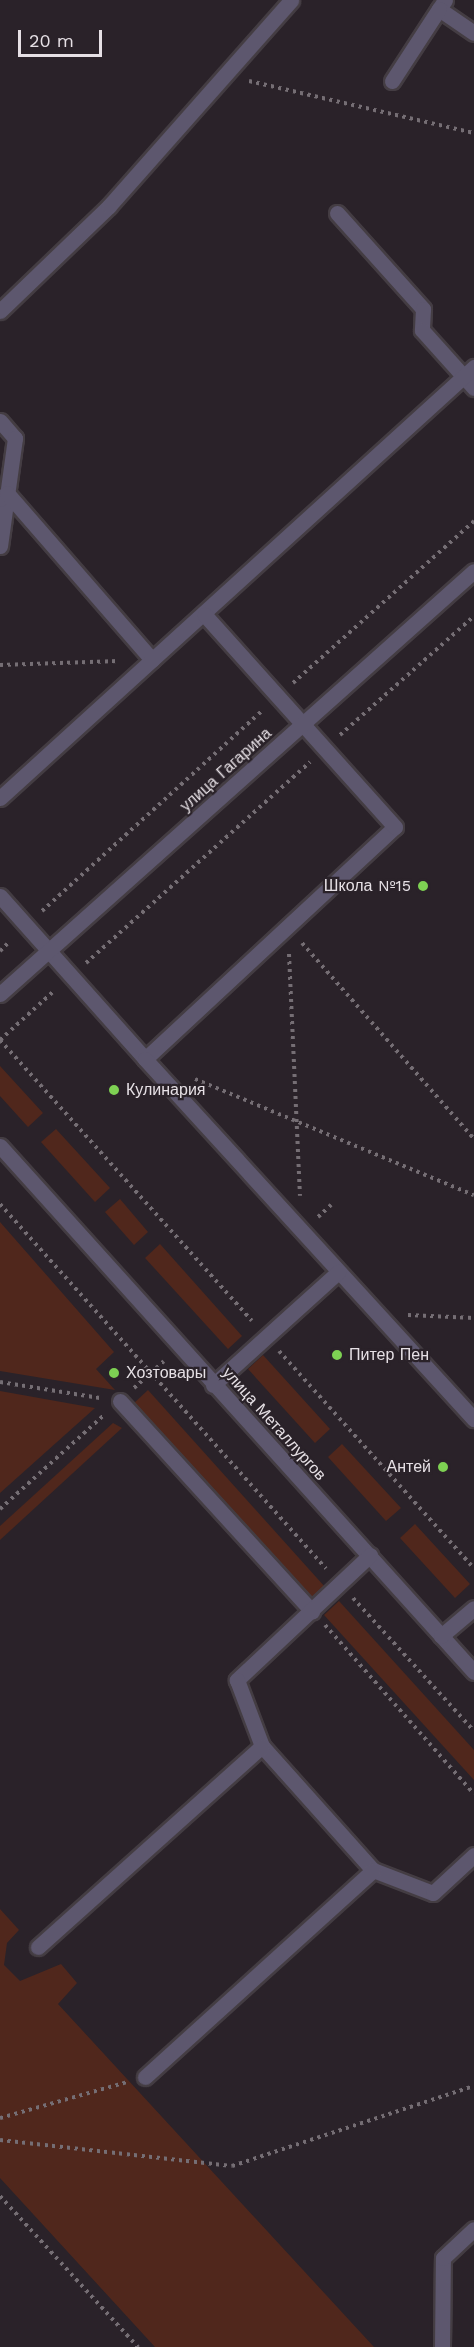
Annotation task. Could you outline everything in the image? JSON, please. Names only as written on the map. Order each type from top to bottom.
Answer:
[{"type":"street","points":[[0,311],[109,206],[291,0]]},
{"type":"street","points":[[392,81],[442,4],[474,33]]},
{"type":"street","points":[[337,213],[423,309],[422,330],[469,371],[474,388]]},
{"type":"street","points":[[0,798],[205,615],[469,371]]},
{"type":"street","points":[[0,421],[15,438],[3,496],[0,546]]},
{"type":"street","points":[[3,496],[152,660]]},
{"type":"street","name":"улица Гагарина","points":[[0,994],[51,952],[474,571]]},
{"type":"street","points":[[145,1059],[395,827],[205,615]]},
{"type":"street","points":[[0,896],[338,1272],[474,1419]]},
{"type":"street","name":"улица Металлургов","points":[[0,1146],[474,1672]]},
{"type":"street","points":[[213,1385],[338,1272]]},
{"type":"street","points":[[120,1401],[312,1611]]},
{"type":"street","points":[[370,1555],[237,1680],[262,1746],[374,1870],[433,1893],[474,1855]]},
{"type":"street","points":[[441,1636],[474,1608]]},
{"type":"street","points":[[38,1947],[262,1746]]},
{"type":"street","points":[[145,2077],[374,1870]]},
{"type":"street","points":[[442,2347],[442,2258],[474,2229]]},
{"type":"path","points":[[225,75],[474,133]]},
{"type":"path","points":[[0,951],[278,696],[474,521]]},
{"type":"path","points":[[474,616],[0,1040],[474,1568]]},
{"type":"path","points":[[0,665],[152,660]]},
{"type":"path","points":[[288,927],[302,1232]]},
{"type":"path","points":[[288,927],[474,1139]]},
{"type":"path","points":[[189,1077],[474,1195]]},
{"type":"path","points":[[0,1204],[150,1374],[474,1731]]},
{"type":"path","points":[[302,1232],[331,1205]]},
{"type":"path","points":[[377,1314],[474,1318]]},
{"type":"path","points":[[0,1509],[180,1347]]},
{"type":"path","points":[[0,1382],[120,1401]]},
{"type":"path","points":[[312,1611],[474,1794]]},
{"type":"path","points":[[0,2118],[145,2077]]},
{"type":"path","points":[[0,2140],[232,2166],[474,2086]]},
{"type":"path","points":[[0,2196],[138,2347]]},
{"type":"shaded area","points":[[0,1066],[43,1113],[28,1127],[0,1096]]},
{"type":"shaded area","points":[[56,1129],[110,1188],[95,1202],[41,1142]]},
{"type":"shaded area","points":[[120,1199],[148,1232],[134,1245],[105,1212]]},
{"type":"shaded area","points":[[0,1222],[114,1352],[96,1369],[115,1390],[0,1371]]},
{"type":"shaded area","points":[[160,1244],[242,1336],[228,1349],[145,1258]]},
{"type":"shaded area","points":[[263,1355],[330,1429],[315,1443],[248,1369]]},
{"type":"shaded area","points":[[148,1390],[325,1587],[310,1600],[133,1404]]},
{"type":"shaded area","points":[[0,1391],[95,1408],[0,1493]]},
{"type":"shaded area","points":[[113,1423],[122,1428],[0,1540],[0,1526]]},
{"type":"shaded area","points":[[342,1444],[401,1508],[386,1521],[328,1457]]},
{"type":"shaded area","points":[[415,1524],[470,1584],[455,1598],[400,1538]]},
{"type":"shaded area","points":[[339,1601],[474,1750],[474,1780],[324,1615]]},
{"type":"shaded area","points":[[0,1909],[19,1930],[7,1943],[4,1965],[20,1981],[61,1964],[77,1983],[58,2004],[374,2347],[155,2347],[0,2178]]},
{"type":"place","name":"Школа №15","points":[[423,886]]},
{"type":"place","name":"Кулинария","points":[[114,1090]]},
{"type":"place","name":"Питер Пен","points":[[337,1355]]},
{"type":"place","name":"Хозтовары","points":[[114,1373]]},
{"type":"place","name":"Антей","points":[[443,1467]]}]
